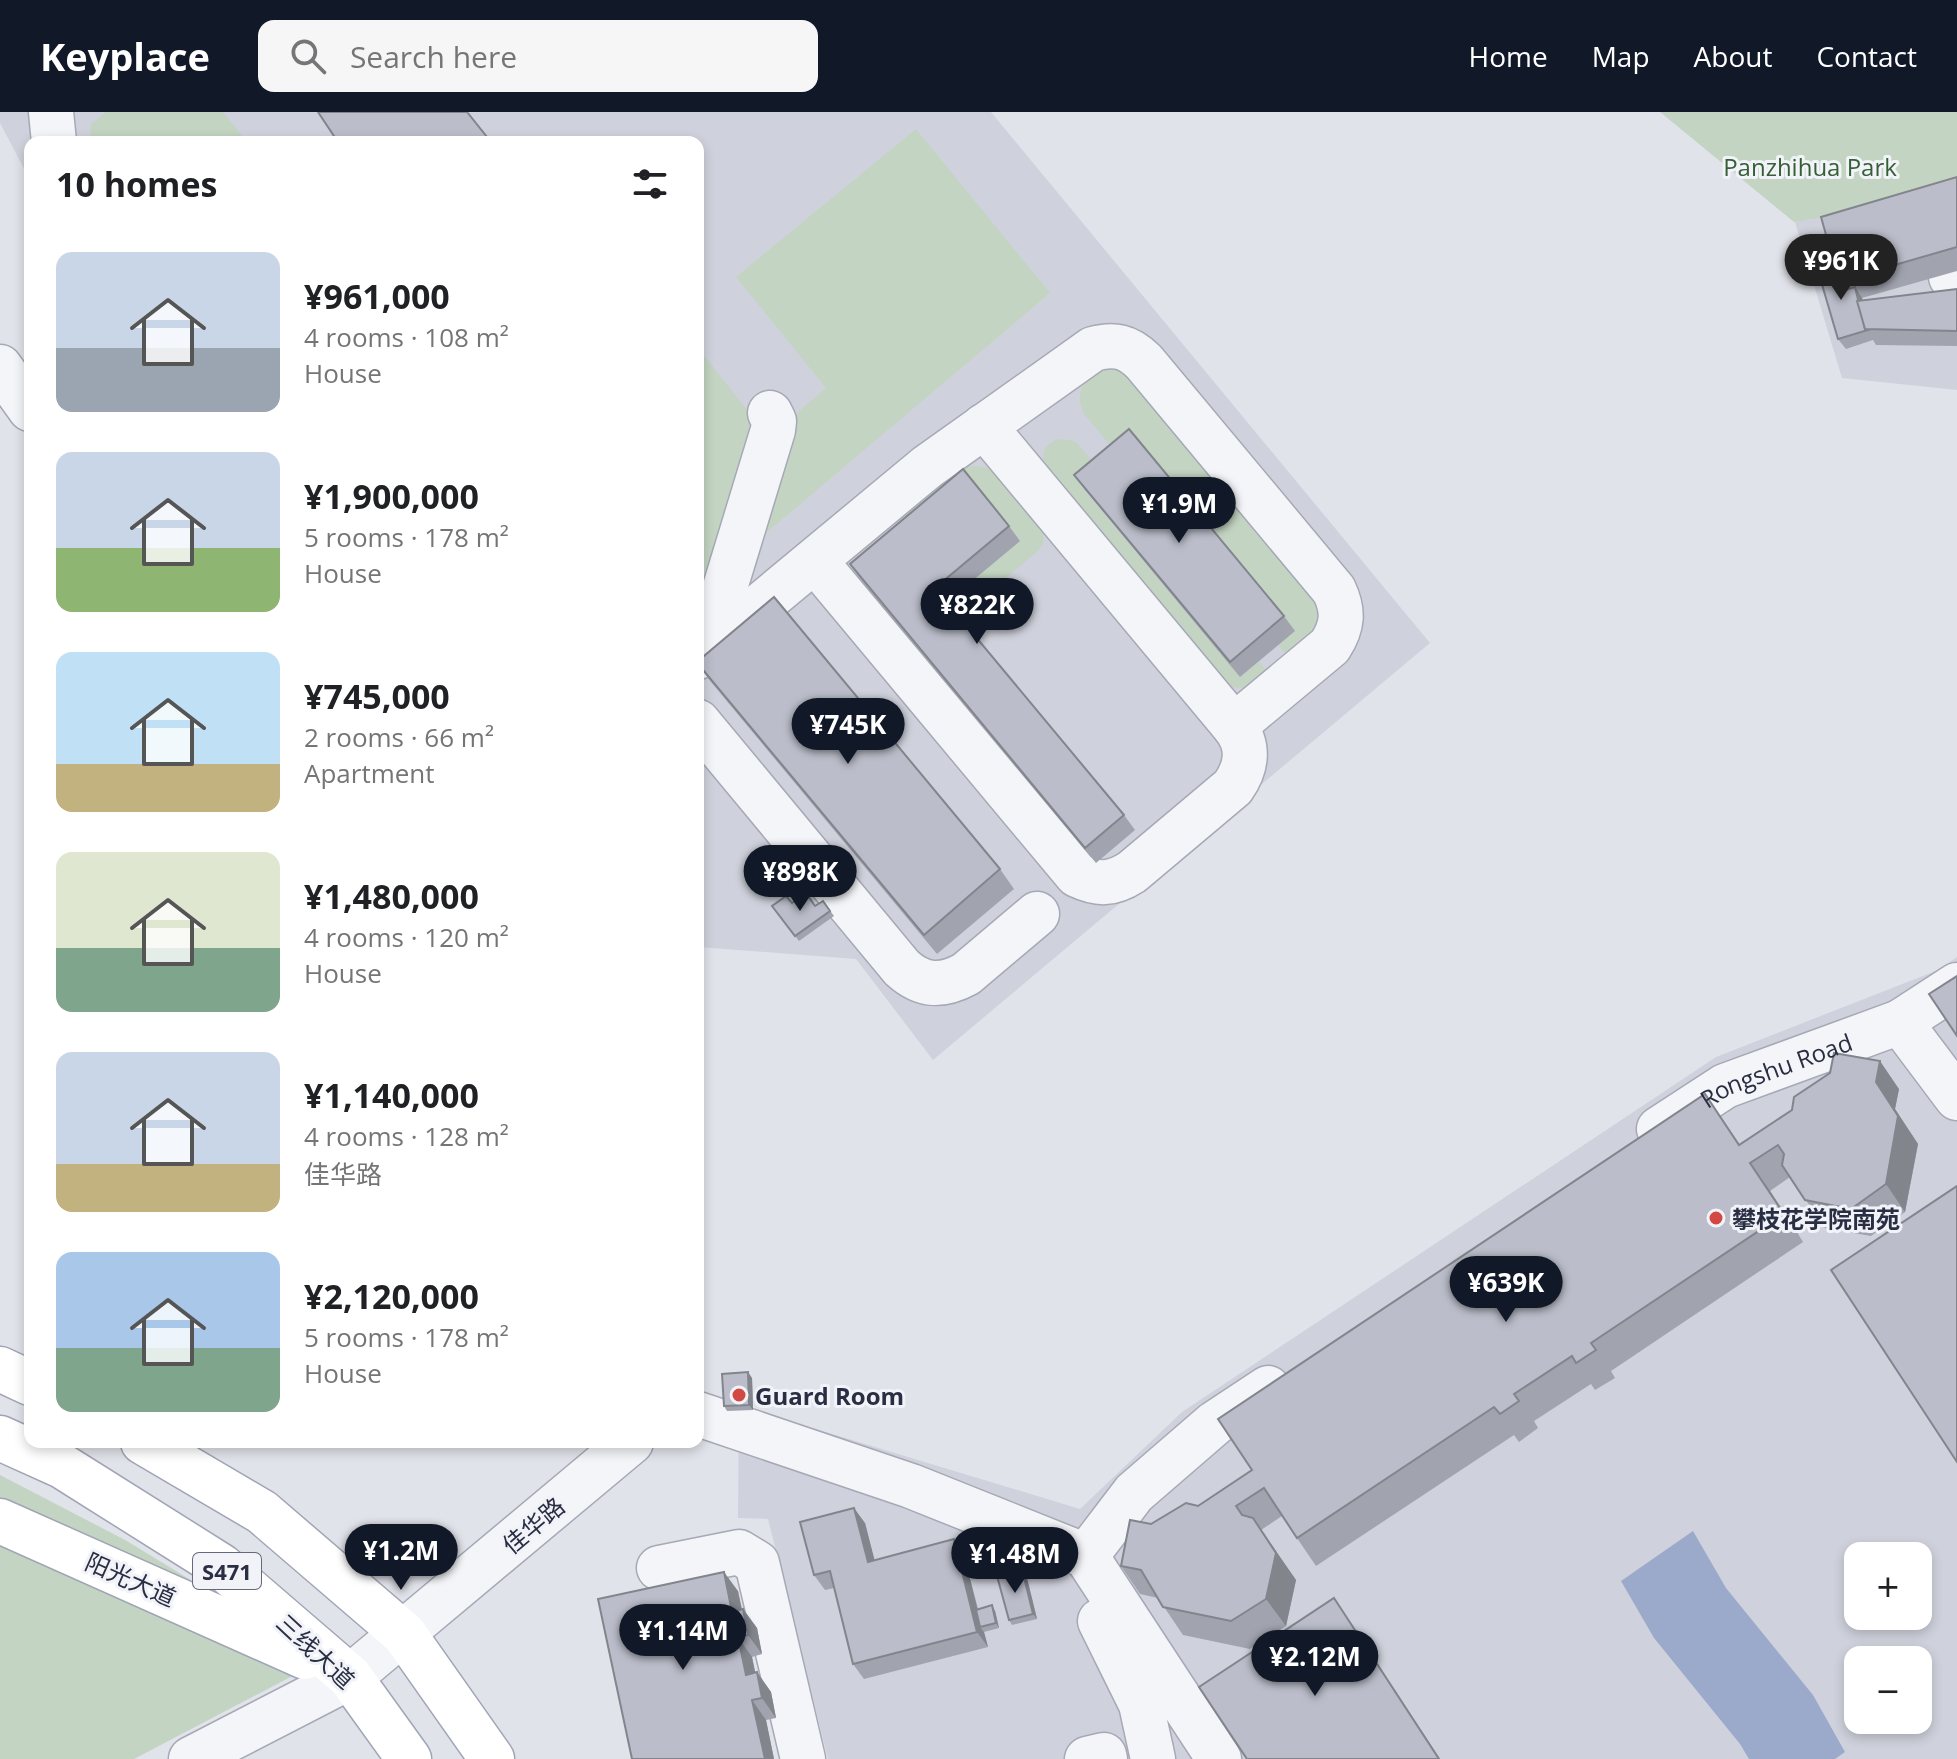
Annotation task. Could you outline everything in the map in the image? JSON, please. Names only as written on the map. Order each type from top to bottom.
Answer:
[{"type":"main road","points":[[0,1369],[24,1380]]},
{"type":"main road","name":"三线大道","points":[[0,1438],[62,1466],[221,1566],[350,1677],[409,1759]]},
{"type":"main road","name":"S471","points":[[153,1448],[262,1512],[404,1634],[492,1759]]},
{"type":"main road","name":"阳光大道","points":[[0,1521],[350,1677]]},
{"type":"street","points":[[51,112],[53,136]]},
{"type":"street","points":[[704,652],[927,467],[1093,349],[1106,345],[1120,346],[1133,351],[1334,590],[1341,604],[1342,619],[1330,646],[1234,726]]},
{"type":"street","points":[[0,367],[24,401]]},
{"type":"street","points":[[704,648],[773,430],[774,421],[770,413]]},
{"type":"street","points":[[815,561],[1077,875],[1105,884],[1132,872],[1233,787],[1242,775],[1245,745],[1234,726],[984,426]]},
{"type":"street","points":[[704,729],[913,978],[926,983],[953,981],[966,974],[1037,914]]},
{"type":"street","name":"Rongshu Road","points":[[1620,1155],[1725,1086],[1900,1022],[1957,985]]},
{"type":"street","points":[[1900,1022],[1957,1098]]},
{"type":"street","points":[[1153,1759],[1141,1704],[1094,1609],[1086,1556],[1134,1493],[1215,1423],[1306,1363]]},
{"type":"street","points":[[704,1416],[911,1486],[1086,1556],[1219,1759]]},
{"type":"street","name":"佳华路","points":[[191,1759],[350,1677],[624,1448]]},
{"type":"street","points":[[659,1568],[739,1552],[757,1563],[803,1759]]},
{"type":"street","points":[[1087,1759],[1104,1755],[1105,1759]]},
{"type":"shaded area","points":[[0,112],[991,112],[1430,643],[933,1060],[856,959],[704,947],[704,136],[24,136],[24,169],[0,123]]},
{"type":"shaded area","points":[[1957,171],[1957,390],[1842,378],[1795,222]]},
{"type":"shaded area","name":"攀枝花学院南苑","points":[[1957,957],[1957,1759],[828,1759],[768,1519],[738,1518],[739,1412],[726,1379],[752,1378],[753,1410],[1080,1509],[1182,1412],[1716,1057],[1938,970]]},
{"type":"green space","points":[[106,112],[223,112],[242,136],[90,136],[91,124]]},
{"type":"green space","name":"Panzhihua Park","points":[[1660,112],[1957,112],[1957,194],[1794,222]]},
{"type":"green space","points":[[916,129],[1050,293],[760,538],[798,412],[826,388],[736,277]]},
{"type":"green space","points":[[704,356],[755,420],[704,601]]},
{"type":"green space","points":[[1119,366],[1323,594],[1327,620],[1289,658],[1084,414],[1080,396],[1086,381],[1101,371]]},
{"type":"green space","points":[[1056,439],[1077,443],[1104,475],[1085,491],[1240,677],[1259,662],[1267,672],[1250,689],[1230,687],[1221,682],[1042,463],[1045,448]]},
{"type":"green space","points":[[964,467],[998,470],[1045,526],[1043,544],[958,618],[946,603],[1020,540],[898,529],[895,523],[896,516]]},
{"type":"green space","points":[[0,1475],[127,1541],[207,1590],[302,1671],[134,1759],[0,1759]]},
{"type":"water","points":[[1693,1531],[1726,1588],[1813,1695],[1845,1752],[1835,1759],[1749,1759],[1654,1638],[1621,1581]]},
{"type":"building","points":[[318,112],[467,112],[486,136],[334,136]]},
{"type":"building","points":[[1957,177],[1957,247],[1839,281],[1821,217]]},
{"type":"building","points":[[1832,258],[1845,290],[1855,287],[1865,329],[1868,330],[1838,339],[1816,264]]},
{"type":"building","points":[[1957,289],[1957,331],[1865,329],[1857,301]]},
{"type":"building","points":[[1129,429],[1284,616],[1230,662],[1074,475]]},
{"type":"building","points":[[963,469],[1009,526],[935,588],[1124,815],[1085,848],[850,564]]},
{"type":"building","points":[[774,597],[1000,869],[924,935],[704,671],[704,656]]},
{"type":"building","points":[[806,893],[815,906],[823,901],[830,911],[795,936],[772,906],[786,896],[792,903]]},
{"type":"building","points":[[1957,976],[1957,1036],[1929,994]]},
{"type":"building","points":[[1834,1053],[1880,1061],[1876,1082],[1898,1116],[1886,1184],[1851,1209],[1805,1200],[1782,1165],[1784,1154],[1778,1145],[1750,1163],[1784,1214],[1591,1343],[1596,1350],[1576,1363],[1572,1356],[1514,1394],[1519,1401],[1500,1414],[1494,1407],[1297,1538],[1264,1488],[1236,1506],[1242,1515],[1253,1518],[1276,1553],[1266,1599],[1231,1621],[1163,1607],[1141,1570],[1121,1566],[1130,1520],[1151,1524],[1186,1503],[1198,1506],[1252,1470],[1218,1419],[1705,1094],[1739,1145],[1792,1110],[1794,1097],[1830,1073]]},
{"type":"building","points":[[1957,1186],[1957,1462],[1831,1270]]},
{"type":"building","name":"Guard Room","points":[[748,1372],[749,1405],[724,1406],[722,1374]]},
{"type":"building","points":[[854,1508],[868,1562],[954,1539],[977,1632],[853,1664],[830,1571],[814,1575],[800,1522]]},
{"type":"building","points":[[1022,1569],[1033,1614],[1009,1620],[997,1576]]},
{"type":"building","points":[[724,1572],[732,1612],[743,1609],[748,1635],[738,1637],[746,1675],[757,1672],[762,1698],[752,1700],[765,1759],[632,1759],[598,1599]]},
{"type":"building","points":[[1334,1598],[1439,1759],[1247,1759],[1199,1687]]},
{"type":"building","points":[[992,1605],[996,1623],[980,1627],[976,1610]]},
{"type":"place","name":"攀枝花学院南苑","points":[[1716,1218]]},
{"type":"place","name":"Guard Room","points":[[739,1395]]}]
